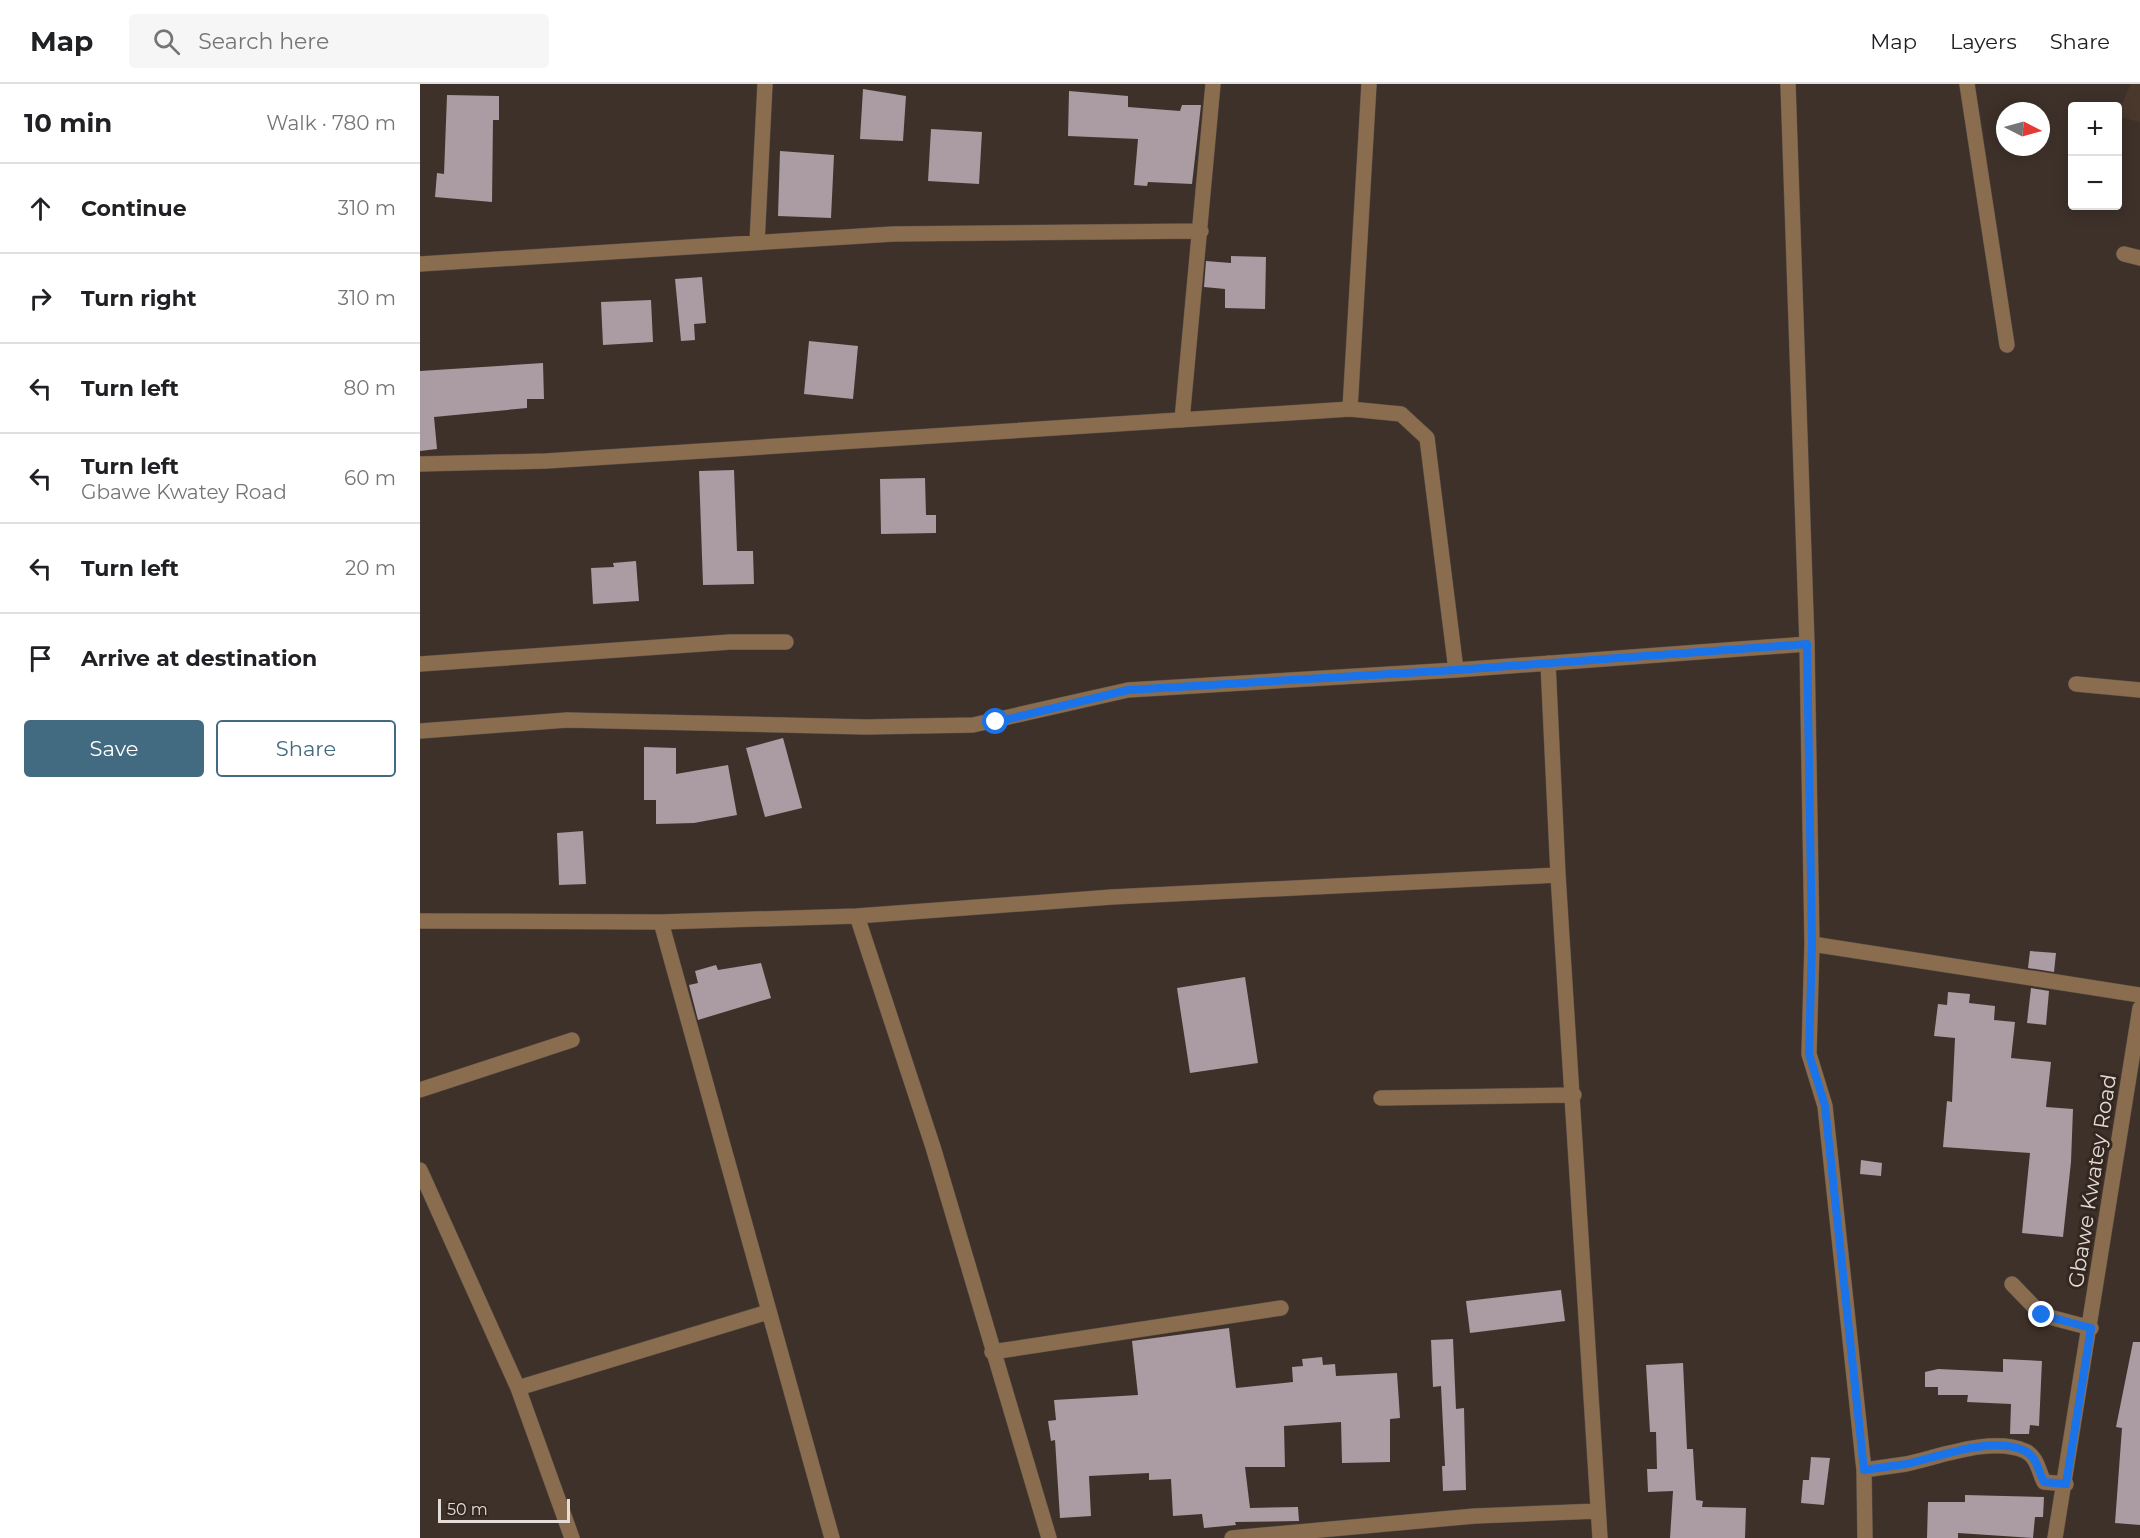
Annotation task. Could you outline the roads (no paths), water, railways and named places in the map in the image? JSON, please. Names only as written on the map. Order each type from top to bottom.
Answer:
[{"type":"street","points":[[757,243],[765,84]]},
{"type":"street","points":[[1182,420],[1213,84]]},
{"type":"street","points":[[1350,409],[1369,84]]},
{"type":"street","points":[[1788,84],[1807,644],[1812,944],[1809,1054],[1825,1106],[1864,1470],[1865,1538]]},
{"type":"street","points":[[1967,84],[2007,345]]},
{"type":"street","points":[[420,264],[893,234],[1201,231]]},
{"type":"street","points":[[2124,254],[2140,258]]},
{"type":"street","points":[[420,464],[546,461],[1350,409],[1401,414],[1427,438],[1456,670]]},
{"type":"street","points":[[420,664],[730,642],[786,642]]},
{"type":"street","points":[[420,732],[567,720],[866,727],[974,725],[1128,690],[1456,670],[1807,644]]},
{"type":"street","points":[[1548,663],[1558,876],[1574,1095],[1600,1538]]},
{"type":"street","points":[[2076,684],[2140,690]]},
{"type":"street","points":[[420,921],[661,922],[857,915],[1112,897],[1558,876]]},
{"type":"street","points":[[857,915],[933,1147],[1049,1538]]},
{"type":"street","points":[[661,922],[832,1538]]},
{"type":"street","points":[[1812,944],[2140,995]]},
{"type":"street","name":"Gbawe Kwatey Road","points":[[2055,1538],[2066,1484],[2137,1044],[2140,1008]]},
{"type":"street","points":[[420,1090],[572,1040]]},
{"type":"street","points":[[1381,1098],[1574,1095]]},
{"type":"street","points":[[420,1170],[518,1388],[572,1538]]},
{"type":"street","points":[[2012,1284],[2042,1315],[2091,1328]]},
{"type":"street","points":[[992,1352],[1281,1308]]},
{"type":"street","points":[[518,1388],[768,1312]]},
{"type":"street","points":[[1864,1470],[1907,1463],[1943,1452],[2004,1446],[2026,1451],[2035,1459],[2044,1482],[2066,1484]]},
{"type":"street","points":[[1232,1538],[1475,1516],[1598,1511]]}]
